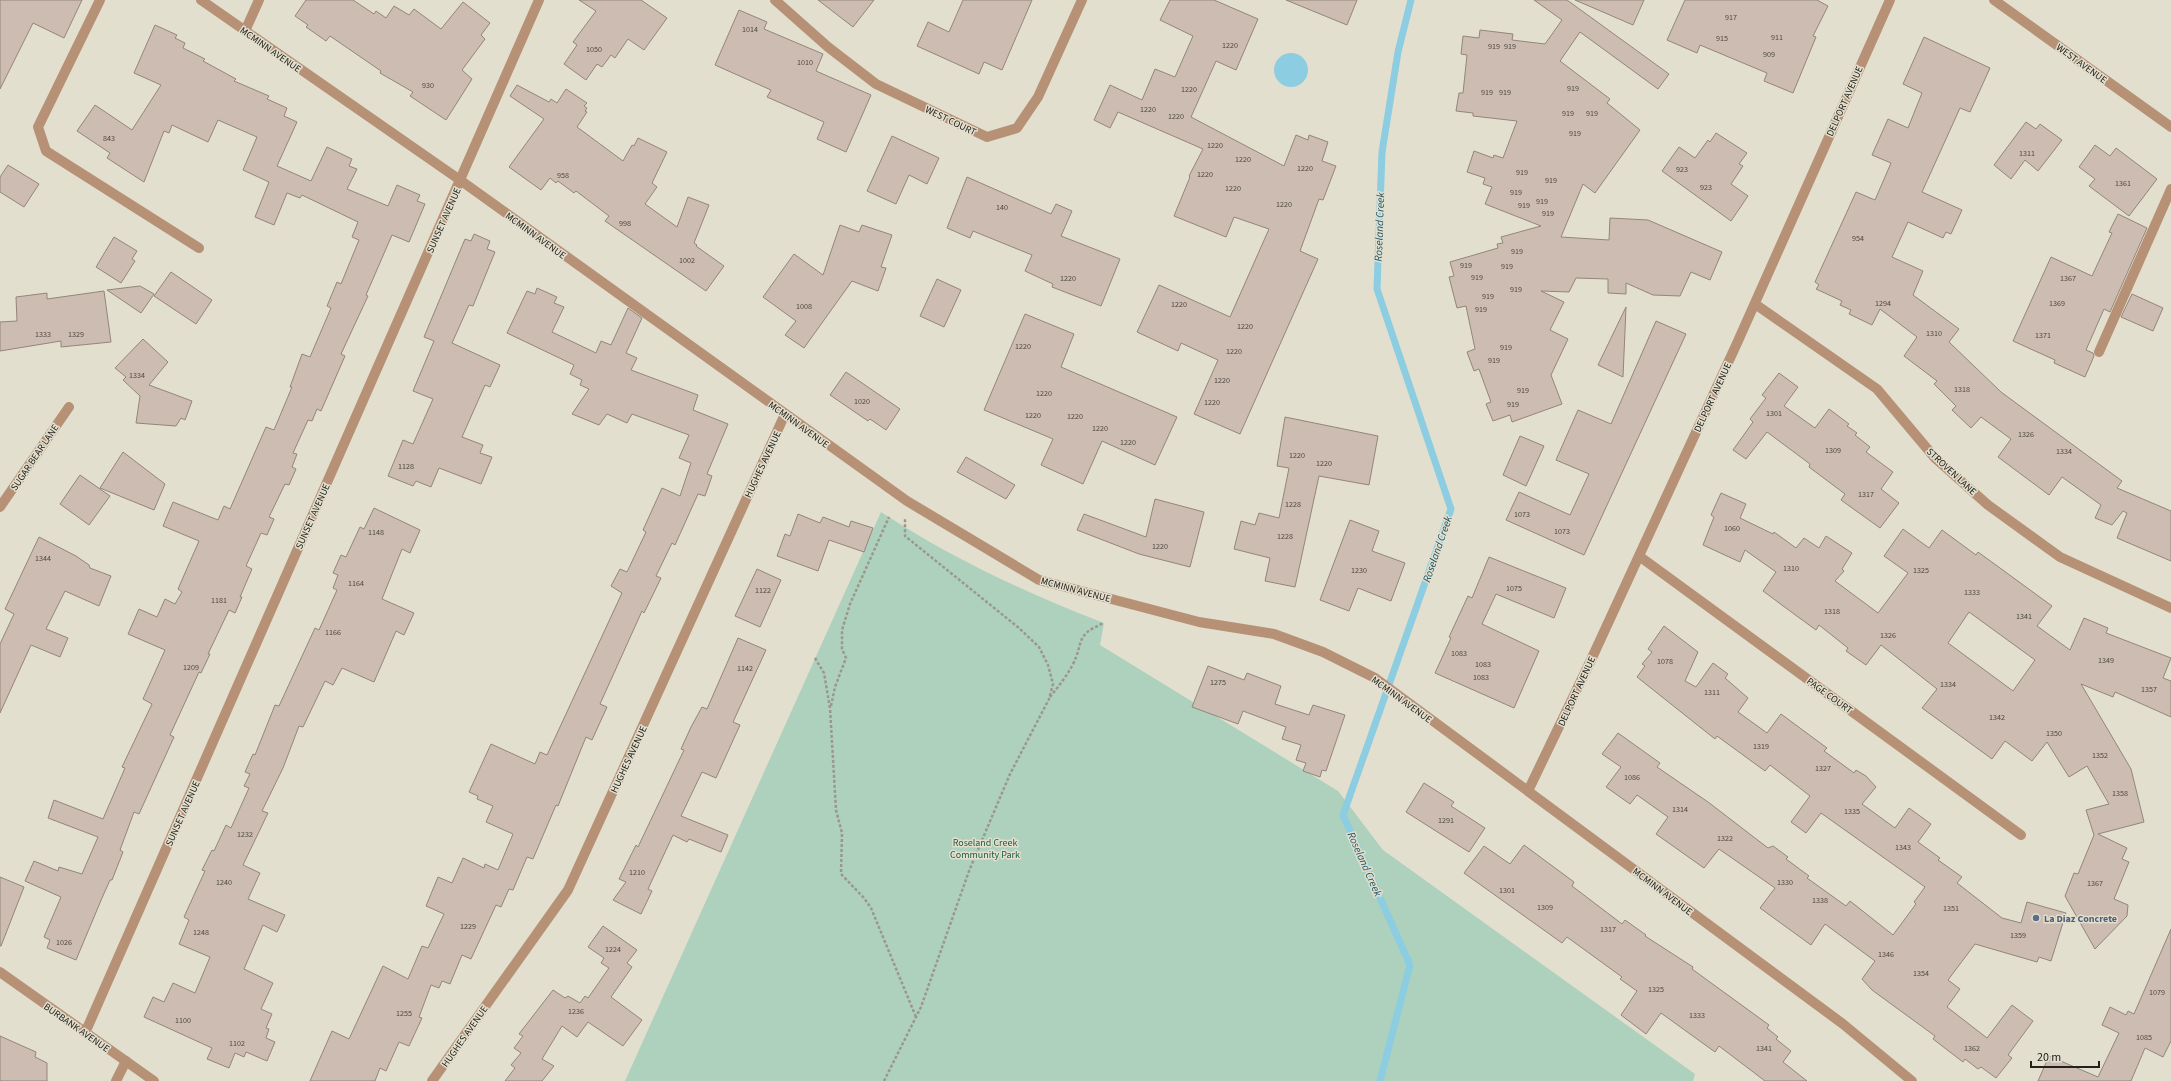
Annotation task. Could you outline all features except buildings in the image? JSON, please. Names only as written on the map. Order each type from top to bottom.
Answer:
[{"type":"street","points":[[100,0],[38,127],[46,151],[199,248]]},
{"type":"street","name":"MCMINN AVENUE","points":[[202,0],[460,180],[907,501],[1039,580],[1199,622],[1274,634],[1323,652],[1375,678],[1843,1024],[1912,1081]]},
{"type":"street","points":[[245,31],[260,0]]},
{"type":"street","name":"SUNSET AVENUE","points":[[85,1033],[540,0]]},
{"type":"street","name":"WEST COURT","points":[[775,0],[828,47],[876,84],[987,137],[1017,128],[1038,97],[1082,0]]},
{"type":"street","name":"DELPORT AVENUE","points":[[1528,791],[1639,556],[1755,304],[1890,0]]},
{"type":"street","name":"WEST AVENUE","points":[[1994,0],[2171,127]]},
{"type":"street","points":[[2099,352],[2171,189]]},
{"type":"street","name":"STROVEN LANE","points":[[1755,304],[1877,388],[1935,458],[1994,509],[2060,556],[2171,608]]},
{"type":"street","name":"SUGAR BEAR LANE","points":[[0,507],[69,407]]},
{"type":"street","name":"HUGHES AVENUE","points":[[432,1081],[568,890],[785,414]]},
{"type":"street","name":"PAGE COURT","points":[[1639,556],[2021,835]]},
{"type":"street","name":"BURBANK AVENUE","points":[[0,972],[154,1081]]},
{"type":"street","points":[[116,1081],[126,1061]]},
{"type":"path","points":[[907,501],[904,527],[905,536],[1019,628],[1039,647],[1048,665],[1053,684],[1049,699]]},
{"type":"path","points":[[830,708],[835,687],[846,658],[842,649],[842,630],[850,604],[889,517]]},
{"type":"path","points":[[884,1081],[916,1017],[972,864],[1010,774],[1049,699],[1072,665],[1081,637],[1090,629],[1104,624]]},
{"type":"path","points":[[815,658],[824,673],[830,708],[836,810],[842,833],[842,874],[871,908],[916,1017]]},
{"type":"green space","name":"Roseland Creek Community Park","points":[[881,512],[934,545],[990,574],[1075,612],[1104,623],[1100,645],[1338,791],[1383,850],[1695,1074],[1693,1081],[625,1081]]},
{"type":"water","points":[[1288,53],[1294,53],[1298,54],[1305,60],[1308,70],[1307,77],[1301,84],[1294,87],[1288,87],[1284,86],[1277,80],[1274,73],[1274,67],[1275,63],[1281,56]]},
{"type":"waterway","name":"Roseland Creek","points":[[1380,1081],[1410,965],[1343,815],[1451,509],[1377,289],[1382,152],[1398,52],[1411,0]]},
{"type":"place","name":"La Diaz Concrete","points":[[2036,918]]}]
